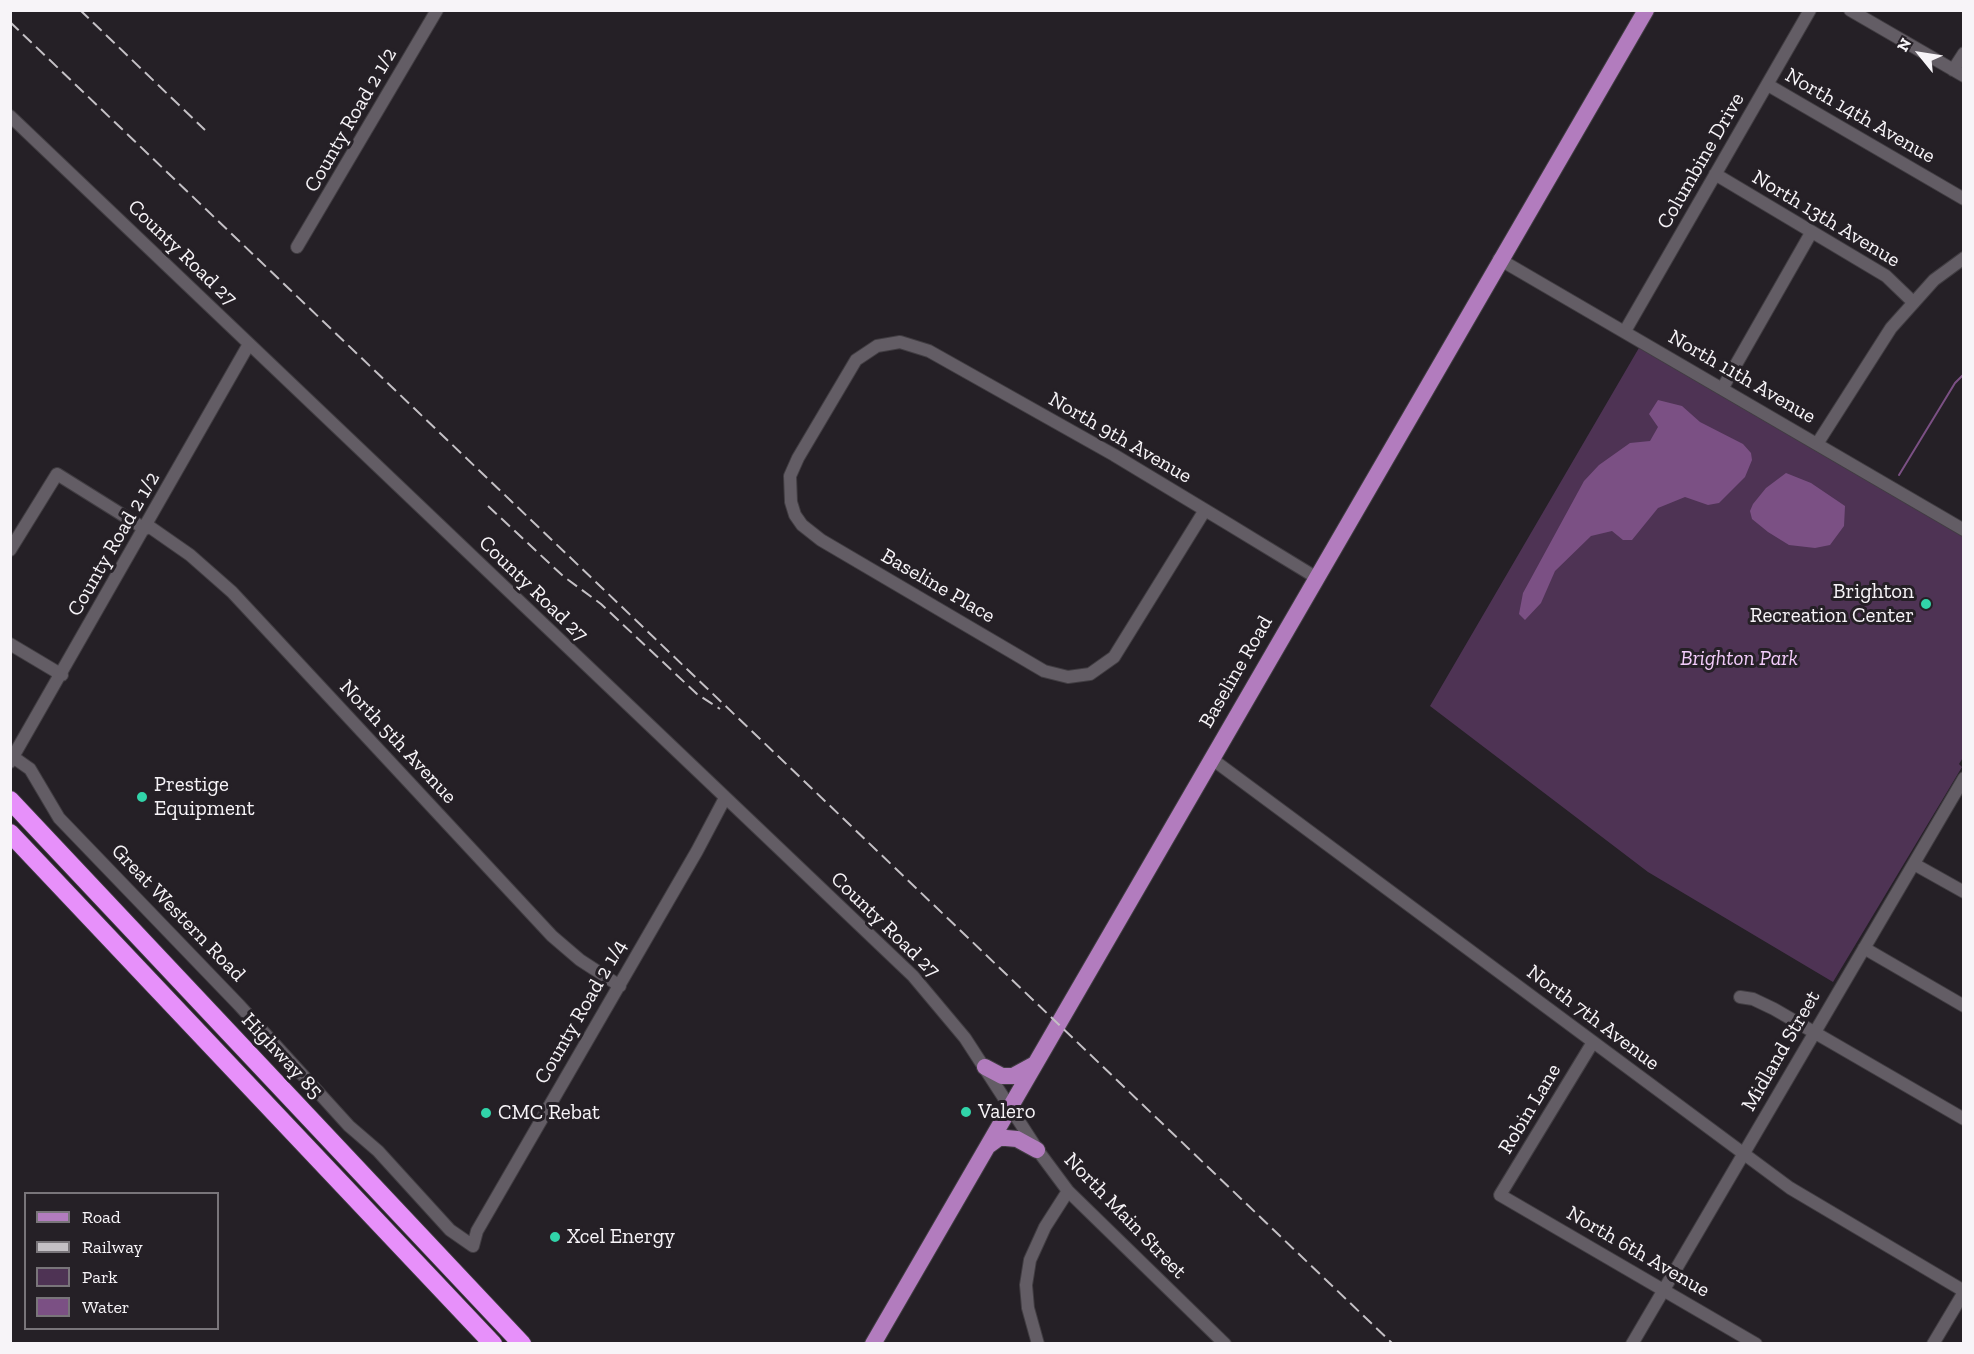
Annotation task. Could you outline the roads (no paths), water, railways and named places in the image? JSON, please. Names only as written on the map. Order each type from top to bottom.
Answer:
[{"type":"highway","name":"Highway 85","points":[[10,800],[522,1344]]},
{"type":"highway","name":"Highway 85","points":[[10,833],[493,1344]]},
{"type":"main road","name":"Baseline Road","points":[[873,1344],[1499,259],[1646,10]]},
{"type":"main road","points":[[984,1067],[1002,1076],[1013,1076],[1035,1064]]},
{"type":"main road","points":[[987,1147],[999,1138],[1006,1138],[1017,1139],[1037,1150]]},
{"type":"street","name":"County Road 2 1/2","points":[[297,247],[437,10]]},
{"type":"street","name":"Columbine Drive","points":[[1625,331],[1810,10]]},
{"type":"street","points":[[1850,10],[1958,73],[1964,53]]},
{"type":"street","name":"North 14th Avenue","points":[[1768,85],[1964,199]]},
{"type":"street","name":"County Road 27","points":[[10,116],[913,976],[944,1010],[1011,1106]]},
{"type":"street","name":"North 13th Avenue","points":[[1715,174],[1886,276],[1913,303]]},
{"type":"street","points":[[1722,389],[1811,233]]},
{"type":"street","points":[[1817,444],[1891,328],[1934,280],[1964,258]]},
{"type":"street","name":"North 11th Avenue","points":[[1499,259],[1964,530]]},
{"type":"street","name":"North 9th Avenue","points":[[900,342],[929,351],[1205,510],[1317,578]]},
{"type":"street","name":"Baseline Place","points":[[900,342],[877,346],[866,352],[850,368],[790,476],[791,502],[795,515],[802,525],[821,540],[1044,671],[1068,677],[1083,676],[1104,666],[1114,657],[1205,510]]},
{"type":"street","name":"County Road 2 1/2","points":[[12,760],[249,344]]},
{"type":"street","name":"North 5th Avenue","points":[[10,549],[57,474],[190,555],[232,592],[552,936],[580,960],[620,986]]},
{"type":"street","points":[[10,644],[62,675]]},
{"type":"street","name":"North 7th Avenue","points":[[1212,759],[1806,1199],[1964,1291]]},
{"type":"street","name":"Great Western Road","points":[[12,760],[30,769],[59,818],[239,1005],[349,1126],[378,1150],[450,1230],[473,1246]]},
{"type":"street","name":"Midland Street","points":[[1632,1344],[1964,778]]},
{"type":"street","name":"County Road 2 1/4","points":[[473,1246],[477,1231],[620,986],[725,798]]},
{"type":"street","points":[[1914,864],[1964,892]]},
{"type":"street","points":[[1864,948],[1964,1006]]},
{"type":"street","points":[[1740,997],[1760,1001],[1964,1119]]},
{"type":"street","name":"Robin Lane","points":[[1500,1195],[1593,1042]]},
{"type":"street","name":"North Main Street","points":[[1011,1106],[1037,1150],[1068,1191],[1225,1344]]},
{"type":"street","points":[[1038,1344],[1028,1308],[1026,1285],[1030,1260],[1045,1227],[1068,1191]]},
{"type":"street","name":"North 6th Avenue","points":[[1500,1195],[1756,1344]]},
{"type":"street","points":[[1933,1344],[1964,1291]]},
{"type":"water","points":[[1658,400],[1682,406],[1700,422],[1743,444],[1751,453],[1752,460],[1745,477],[1719,503],[1708,505],[1685,497],[1658,508],[1632,540],[1623,540],[1612,531],[1591,536],[1555,571],[1541,603],[1525,620],[1519,614],[1523,593],[1584,481],[1599,465],[1630,443],[1650,441],[1658,427],[1649,414]]},
{"type":"water","points":[[1786,473],[1811,483],[1845,506],[1844,526],[1830,545],[1815,548],[1789,545],[1752,519],[1750,511],[1753,504],[1766,488]]},
{"type":"waterway","points":[[1899,475],[1955,383],[1964,374]]},
{"type":"railway","points":[[80,10],[205,130]]},
{"type":"railway","points":[[10,22],[1393,1344]]},
{"type":"railway","points":[[488,506],[563,576],[601,604],[697,694],[720,709]]},
{"type":"place","name":"Brighton Recreation Center","points":[[1926,604]]},
{"type":"place","name":"Prestige Equipment","points":[[142,797]]},
{"type":"place","name":"Valero","points":[[966,1112]]},
{"type":"place","name":"CMC Rebat","points":[[486,1113]]},
{"type":"place","name":"Xcel Energy","points":[[555,1237]]},
{"type":"park label","name":"Brighton Park","points":[[1739,659]]}]
